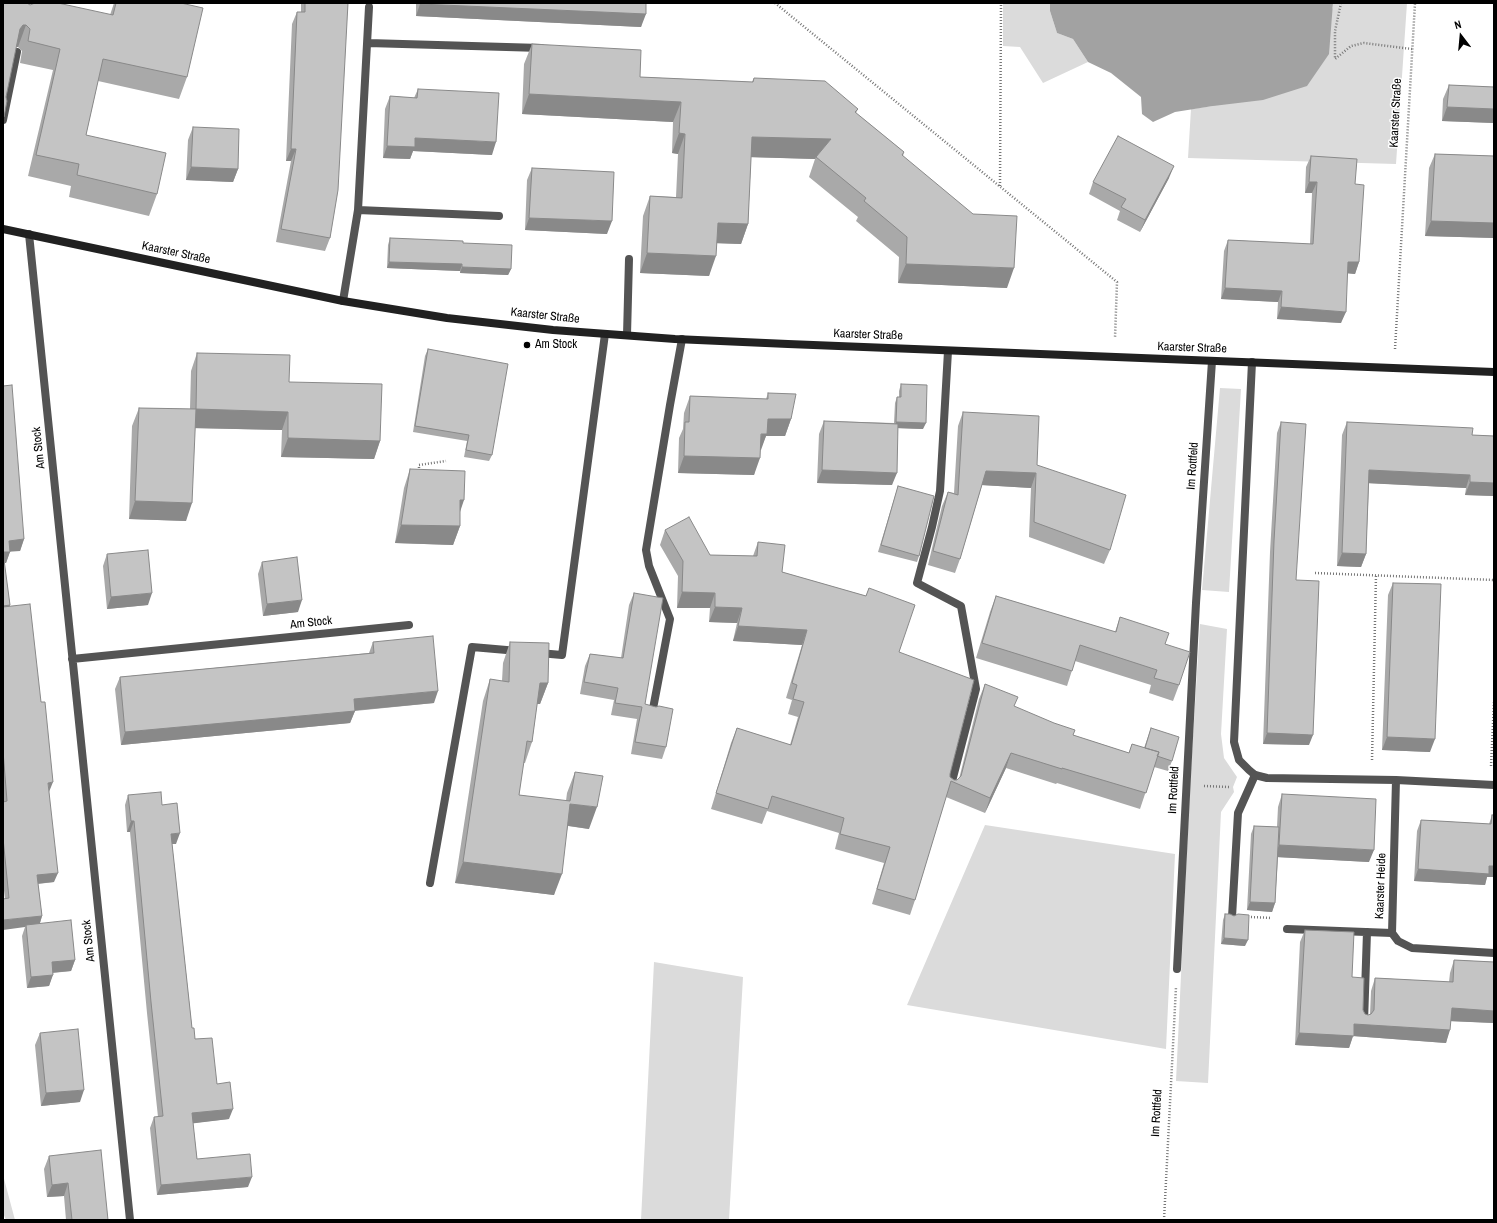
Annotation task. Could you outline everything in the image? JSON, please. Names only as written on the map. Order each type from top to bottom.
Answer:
[{"type":"main road","name":"Kaarster Straße","points":[[3,228],[343,301],[447,318],[553,330],[682,339],[1494,372]]},
{"type":"street","points":[[343,301],[358,210],[369,7]]},
{"type":"street","points":[[368,43],[547,48]]},
{"type":"street","points":[[3,120],[17,52]]},
{"type":"street","points":[[358,210],[499,216]]},
{"type":"street","name":"Am Stock","points":[[29,234],[130,1220]]},
{"type":"street","points":[[627,335],[629,259]]},
{"type":"street","points":[[430,883],[472,646],[562,655],[605,334]]},
{"type":"street","points":[[652,714],[670,619],[649,566],[646,550],[682,339]]},
{"type":"street","points":[[948,350],[940,491],[917,583],[961,606],[976,689],[950,790]]},
{"type":"street","name":"Im Rottfeld","points":[[1177,970],[1196,603],[1212,361]]},
{"type":"street","points":[[1252,362],[1234,742],[1239,760],[1252,773],[1267,778],[1396,780],[1492,785]]},
{"type":"street","name":"Am Stock","points":[[72,659],[409,625]]},
{"type":"street","points":[[1232,917],[1238,813],[1252,773]]},
{"type":"street","name":"Kaarster Heide","points":[[1396,780],[1392,933],[1398,941],[1412,948],[1494,953]]},
{"type":"street","points":[[1287,929],[1392,933]]},
{"type":"street","points":[[1364,1022],[1367,932]]},
{"type":"path","points":[[775,3],[1117,282],[1114,357]]},
{"type":"path","points":[[1000,187],[1001,3]]},
{"type":"path","points":[[1341,3],[1335,31],[1335,59],[1351,46],[1364,44],[1412,49]]},
{"type":"path","name":"Kaarster Straße","points":[[1394,368],[1415,3]]},
{"type":"path","points":[[419,472],[419,465],[446,461]]},
{"type":"path","points":[[1315,573],[1494,580]]},
{"type":"path","points":[[1371,780],[1376,575]]},
{"type":"path","points":[[1492,785],[1494,702]]},
{"type":"path","points":[[1186,785],[1234,788],[1252,773]]},
{"type":"path","points":[[1232,917],[1282,918],[1287,929]]},
{"type":"path","name":"Im Rottfeld","points":[[1164,1220],[1177,970]]},
{"type":"shaded area","points":[[1003,3],[1050,3],[1050,11],[1057,33],[1073,39],[1088,62],[1043,83],[1020,47],[1003,46]]},
{"type":"shaded area","points":[[1050,3],[1333,3],[1329,54],[1307,86],[1263,100],[1175,112],[1153,122],[1142,114],[1141,97],[1111,73],[1088,62],[1073,39],[1057,33],[1050,11]]},
{"type":"shaded area","points":[[1333,3],[1407,3],[1396,164],[1188,158],[1191,109],[1213,106],[1333,8]]},
{"type":"shaded area","points":[[1220,388],[1241,389],[1229,592],[1202,590]]},
{"type":"shaded area","points":[[1200,624],[1227,629],[1221,734],[1224,758],[1237,777],[1233,787],[1234,792],[1221,812],[1208,1083],[1176,1081],[1190,785]]},
{"type":"shaded area","points":[[985,825],[1175,854],[1166,1049],[907,1005]]},
{"type":"shaded area","points":[[654,962],[743,977],[729,1220],[641,1220]]},
{"type":"shaded area","points":[[3,1175],[15,1220],[6,1220],[3,1213]]},
{"type":"building","points":[[3,3],[27,3],[30,5],[35,3],[58,3],[113,15],[116,3],[181,3],[203,8],[187,77],[103,59],[86,135],[166,153],[157,194],[77,175],[79,164],[36,155],[60,49],[28,41],[30,29],[26,25],[23,25],[20,29],[3,117]]},
{"type":"building","points":[[305,3],[348,3],[338,190],[330,238],[281,229],[296,149],[291,149],[297,12],[305,12]]},
{"type":"building","points":[[646,3],[646,14],[420,4]]},
{"type":"building","points":[[532,44],[641,50],[640,77],[753,82],[754,78],[825,81],[858,109],[855,112],[904,152],[902,155],[973,214],[1017,216],[1014,268],[906,264],[907,237],[864,201],[866,198],[816,157],[831,139],[752,137],[748,224],[718,223],[716,256],[647,253],[650,196],[682,198],[685,134],[679,133],[681,102],[529,94]]},
{"type":"building","points":[[1449,85],[1494,87],[1494,109],[1447,107]]},
{"type":"building","points":[[418,89],[499,93],[496,142],[415,138],[415,147],[387,146],[390,96],[417,98]]},
{"type":"building","points":[[193,127],[239,129],[238,169],[191,167]]},
{"type":"building","points":[[1118,136],[1174,166],[1145,220],[1121,207],[1126,199],[1093,182]]},
{"type":"building","points":[[1435,154],[1494,156],[1494,223],[1431,221]]},
{"type":"building","points":[[1311,156],[1357,159],[1355,184],[1364,185],[1359,262],[1348,262],[1346,312],[1281,307],[1282,291],[1225,288],[1228,240],[1313,244],[1317,182],[1309,182]]},
{"type":"building","points":[[532,168],[614,172],[612,221],[529,218]]},
{"type":"building","points":[[390,238],[512,245],[511,269],[462,267],[462,264],[389,262]]},
{"type":"building","points":[[428,349],[508,364],[492,455],[466,450],[469,435],[415,426]]},
{"type":"building","points":[[197,353],[290,355],[289,382],[382,384],[380,441],[288,438],[288,412],[196,409]]},
{"type":"building","points":[[901,384],[927,385],[926,423],[896,422],[897,397],[901,397]]},
{"type":"building","points":[[12,385],[24,539],[9,541],[10,552],[3,552],[3,386]]},
{"type":"building","points":[[768,393],[796,394],[791,419],[768,419],[767,434],[761,434],[760,458],[684,456],[685,422],[689,422],[690,396],[768,399]]},
{"type":"building","points":[[139,408],[196,409],[192,503],[135,501]]},
{"type":"building","points":[[963,412],[1039,416],[1037,465],[1126,495],[1110,550],[1034,522],[1036,473],[986,471],[960,559],[933,551],[948,492],[958,495]]},
{"type":"building","points":[[824,421],[898,424],[897,473],[822,470]]},
{"type":"building","points":[[1281,422],[1306,424],[1296,580],[1319,581],[1313,735],[1267,733],[1274,541]]},
{"type":"building","points":[[1347,422],[1473,428],[1472,435],[1494,436],[1494,483],[1470,482],[1470,475],[1369,470],[1366,554],[1342,553]]},
{"type":"building","points":[[410,469],[465,471],[464,500],[460,500],[460,526],[401,525]]},
{"type":"building","points":[[898,486],[934,496],[919,556],[881,545]]},
{"type":"building","points":[[689,517],[710,555],[757,556],[758,542],[785,545],[782,572],[866,596],[869,588],[915,605],[899,652],[974,680],[950,774],[950,777],[954,780],[957,780],[961,776],[985,684],[1018,697],[1014,706],[1075,730],[1073,735],[1129,753],[1132,744],[1159,752],[1146,793],[1011,753],[990,798],[951,781],[915,900],[877,889],[890,847],[840,834],[844,818],[772,796],[768,809],[716,793],[737,728],[791,745],[804,702],[793,699],[797,685],[792,683],[807,630],[738,626],[742,608],[715,607],[715,593],[682,592],[683,561],[665,530]]},
{"type":"building","points":[[148,550],[152,593],[111,597],[107,554]]},
{"type":"building","points":[[3,552],[10,605],[3,606]]},
{"type":"building","points":[[297,557],[302,600],[267,604],[262,562]]},
{"type":"building","points":[[1393,583],[1441,584],[1435,739],[1387,737]]},
{"type":"building","points":[[634,593],[663,598],[645,704],[673,709],[666,747],[635,742],[642,707],[615,703],[618,688],[584,682],[590,654],[623,658]]},
{"type":"building","points":[[996,596],[1116,632],[1120,617],[1169,633],[1165,644],[1190,652],[1179,685],[1154,678],[1157,670],[1080,645],[1072,671],[982,643]]},
{"type":"building","points":[[30,604],[41,702],[45,702],[53,782],[48,783],[58,873],[37,875],[42,916],[3,920],[3,899],[9,898],[3,838],[3,802],[7,801],[3,751],[3,607]]},
{"type":"building","points":[[433,636],[438,691],[354,699],[355,711],[125,732],[120,677],[374,653],[373,642]]},
{"type":"building","points":[[510,642],[549,643],[548,683],[540,683],[532,742],[527,741],[519,795],[570,801],[575,772],[603,776],[597,807],[570,804],[562,874],[463,862],[490,679],[509,682]]},
{"type":"building","points":[[1151,728],[1179,737],[1172,761],[1157,756],[1159,752],[1145,748]]},
{"type":"building","points":[[161,792],[162,805],[177,803],[180,833],[171,834],[192,1028],[194,1028],[195,1039],[212,1038],[217,1084],[230,1082],[233,1109],[192,1113],[197,1159],[250,1154],[252,1177],[161,1185],[154,1117],[163,1116],[134,821],[131,821],[128,795]]},
{"type":"building","points":[[1282,794],[1376,799],[1374,850],[1279,845]]},
{"type":"building","points":[[1492,815],[1494,815],[1494,866],[1489,866],[1489,874],[1418,869],[1421,820],[1491,824]]},
{"type":"building","points":[[1254,826],[1279,827],[1275,903],[1250,902]]},
{"type":"building","points":[[1225,914],[1234,916],[1238,914],[1249,915],[1248,940],[1224,938]]},
{"type":"building","points":[[71,920],[75,960],[52,962],[53,975],[31,977],[26,925]]},
{"type":"building","points":[[1305,930],[1354,932],[1352,977],[1364,978],[1363,1010],[1365,1014],[1371,1014],[1374,1010],[1375,978],[1453,982],[1454,960],[1494,962],[1494,1011],[1452,1008],[1450,1030],[1354,1024],[1354,1036],[1299,1033]]},
{"type":"building","points":[[78,1029],[84,1090],[46,1093],[40,1033]]},
{"type":"building","points":[[101,1150],[108,1220],[72,1220],[68,1183],[52,1185],[49,1156]]},
{"type":"place","name":"Am Stock","points":[[527,345]]}]
